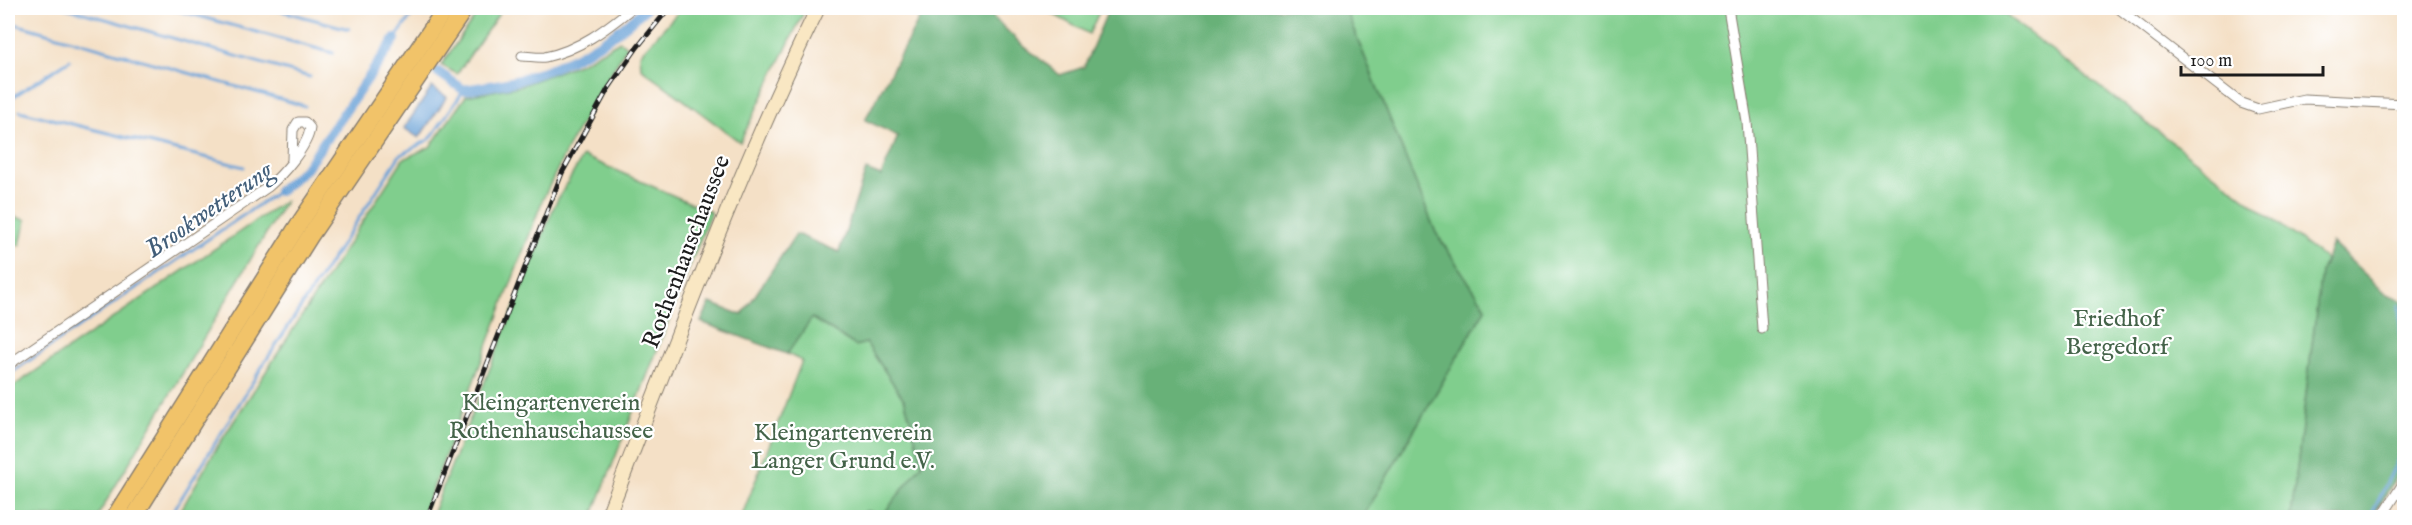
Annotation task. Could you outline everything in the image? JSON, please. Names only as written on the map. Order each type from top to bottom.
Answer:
[{"type":"highway","points":[[114,518],[297,227],[446,8]]},
{"type":"highway","points":[[133,518],[310,236],[465,8]]},
{"type":"main road","name":"Rothenhauschaussee","points":[[607,518],[742,173],[768,111],[818,8]]},
{"type":"street","points":[[522,56],[544,58],[580,45],[632,8]]},
{"type":"street","points":[[1728,8],[1747,122],[1762,329]]},
{"type":"street","points":[[2118,8],[2241,103],[2258,109],[2304,99],[2404,104]]},
{"type":"street","points":[[8,365],[268,187],[281,176],[292,160]]},
{"type":"street","points":[[2381,518],[2404,482]]},
{"type":"green space","points":[[481,8],[503,8],[457,74],[441,65]]},
{"type":"green space","points":[[682,8],[806,8],[740,142],[641,68],[640,54]]},
{"type":"green space","points":[[925,8],[989,8],[987,11],[1020,43],[1060,75],[1084,67],[1109,8],[1345,8],[1436,233],[1486,308],[1363,517],[855,517],[867,511],[883,515],[922,464],[905,401],[866,343],[856,346],[812,318],[787,354],[701,322],[710,303],[742,315],[796,234],[839,252],[866,170],[881,176],[898,136],[865,120]]},
{"type":"green space","points":[[1042,8],[1101,8],[1089,34]]},
{"type":"green space","name":"Friedhof Bergedorf","points":[[1345,8],[1983,8],[2004,14],[2325,259],[2321,272],[2291,517],[1363,517],[1486,308],[1436,233]]},
{"type":"green space","points":[[620,41],[627,46],[571,141],[543,199],[422,517],[177,517],[216,449],[403,159],[430,147],[466,96],[520,86],[581,63]]},
{"type":"green space","name":"Kleingartenverein Rothenhauschaussee","points":[[583,156],[711,212],[592,517],[431,517],[555,204]]},
{"type":"green space","points":[[286,200],[97,517],[8,517],[8,390]]},
{"type":"green space","points":[[8,215],[26,220],[20,245],[8,244]]},
{"type":"green space","points":[[2332,243],[2387,295],[2403,301],[2404,457],[2394,481],[2373,517],[2291,517],[2321,272]]},
{"type":"green space","name":"Kleingartenverein Langer Grund e.V.","points":[[811,318],[856,346],[866,342],[905,401],[922,464],[883,515],[867,511],[855,517],[741,518],[802,361],[787,354]]},
{"type":"water","points":[[432,87],[447,97],[419,138],[404,128]]},
{"type":"waterway","points":[[67,8],[310,77]]},
{"type":"waterway","points":[[169,8],[333,53]]},
{"type":"waterway","points":[[271,8],[349,29]]},
{"type":"waterway","points":[[395,39],[417,8]]},
{"type":"waterway","points":[[438,72],[464,90],[519,80],[555,67],[587,51],[617,32],[646,8]]},
{"type":"waterway","points":[[8,22],[305,106]]},
{"type":"waterway","name":"Brookwetterung","points":[[279,191],[306,168],[395,39]]},
{"type":"waterway","points":[[8,100],[70,60]]},
{"type":"waterway","points":[[169,518],[265,362],[400,155],[430,139],[464,90]]},
{"type":"waterway","points":[[20,111],[244,167]]},
{"type":"waterway","name":"Brookwetterung","points":[[8,375],[279,191]]},
{"type":"waterway","points":[[2399,305],[2404,383]]},
{"type":"waterway","points":[[2370,518],[2404,447]]},
{"type":"railway","points":[[427,518],[562,173],[608,89],[669,8]]}]
